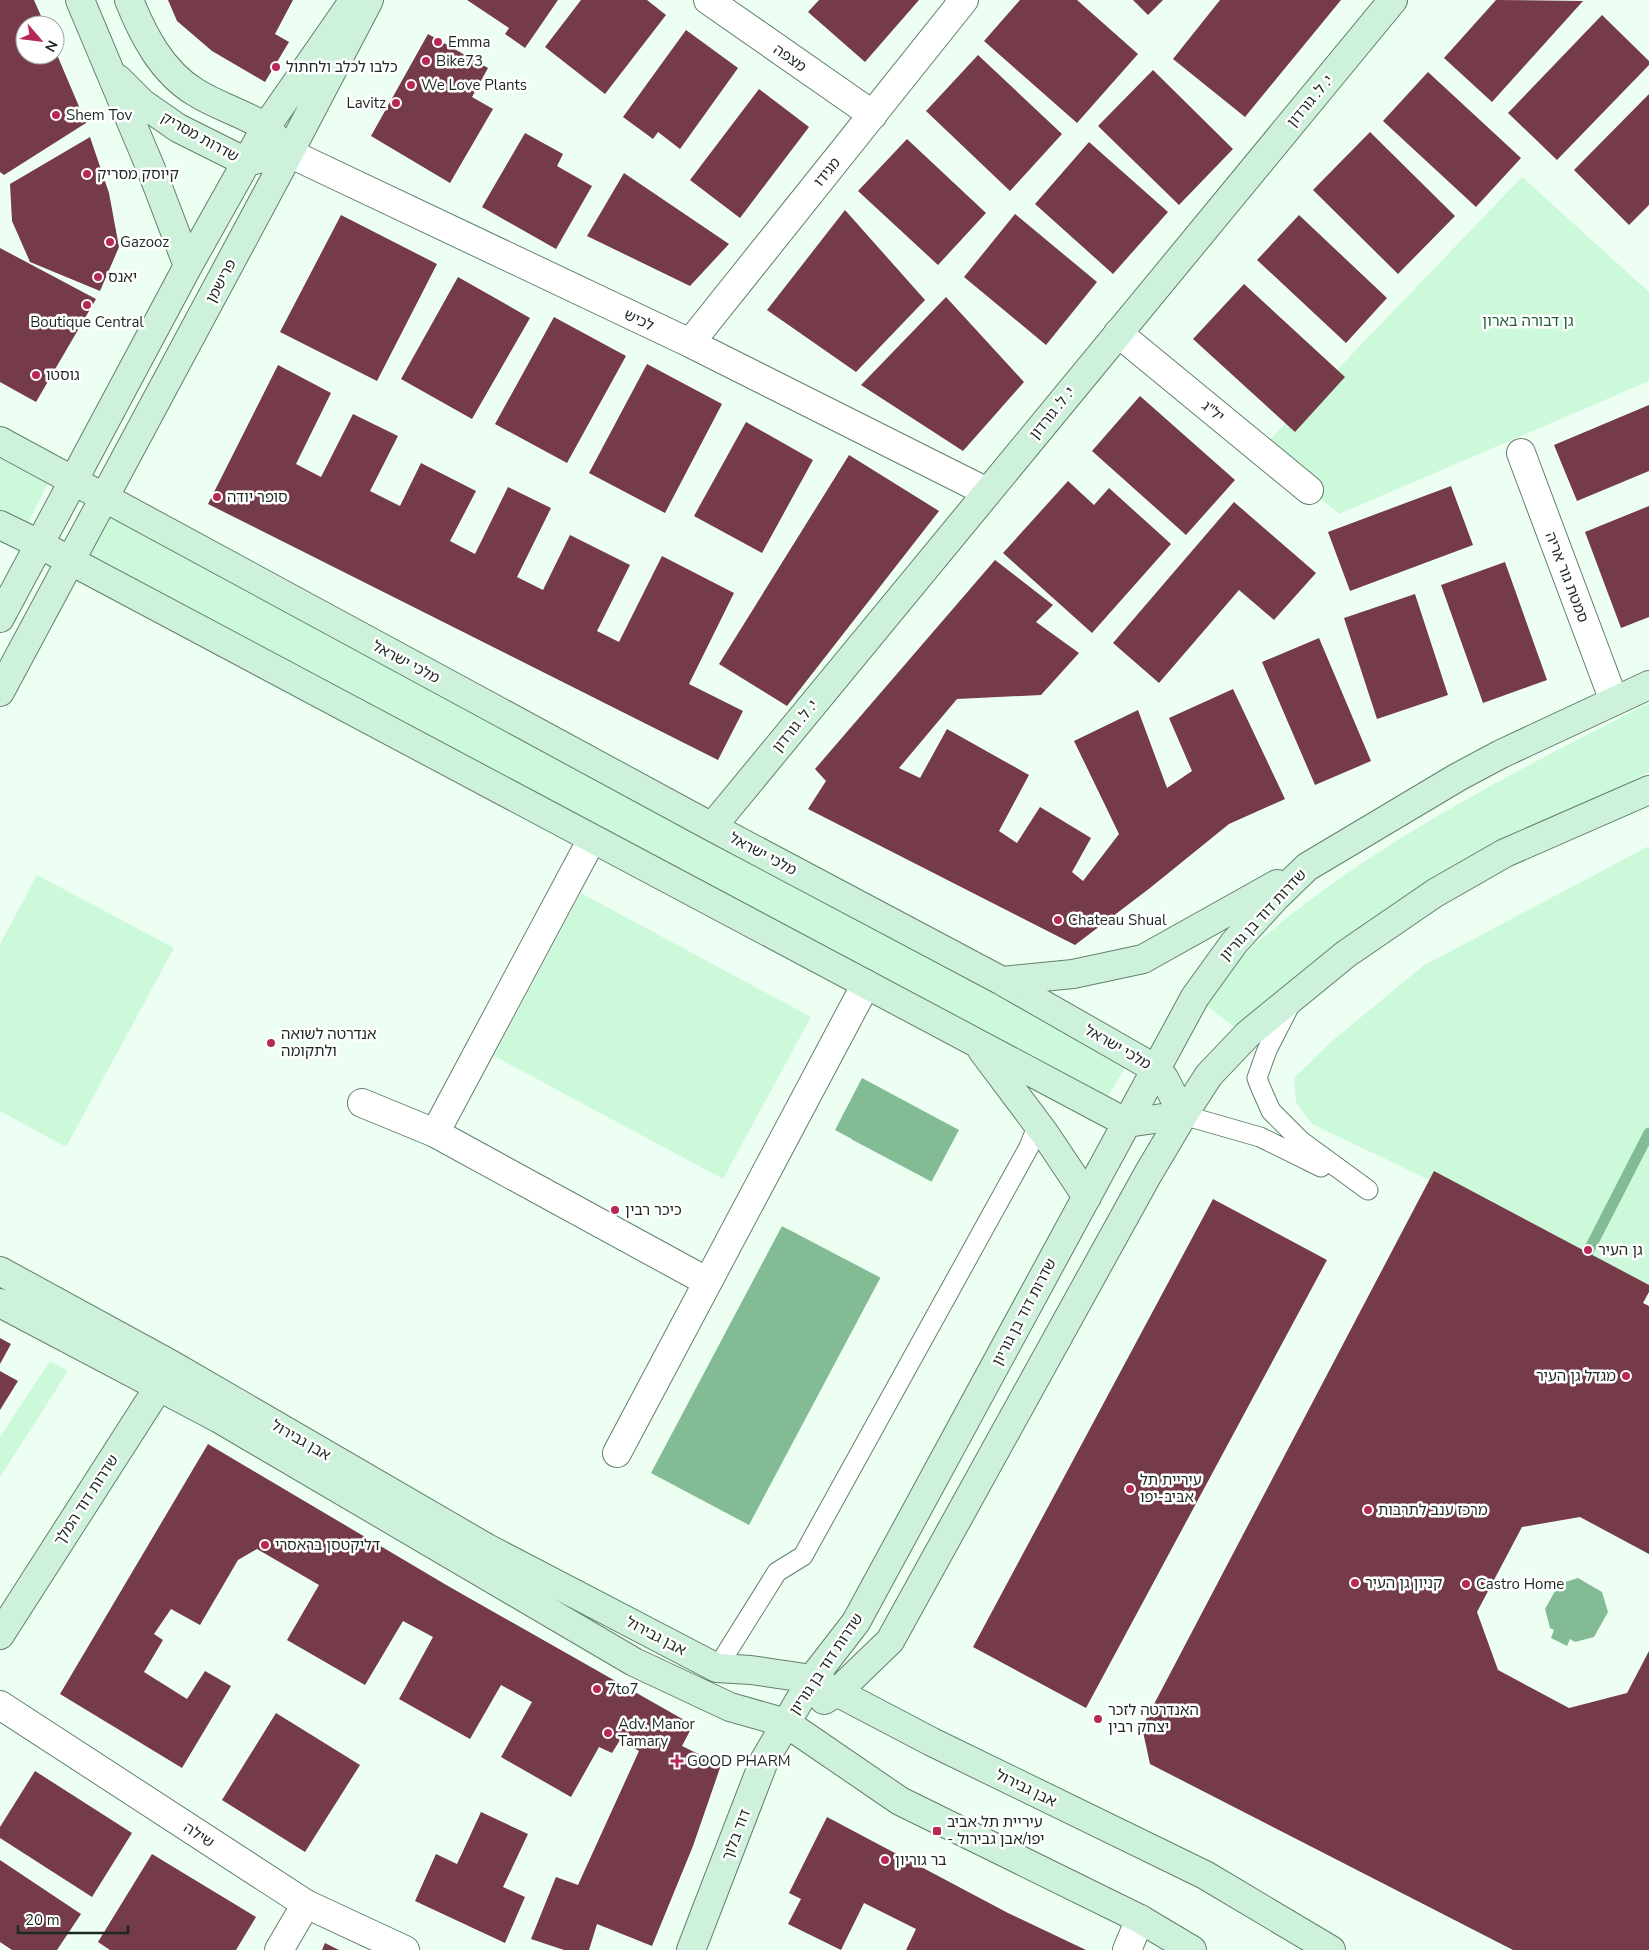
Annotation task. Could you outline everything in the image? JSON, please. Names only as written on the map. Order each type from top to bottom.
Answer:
[{"type":"street","name":"שדרות מסריק","points":[[80,0],[151,169],[188,266]]},
{"type":"street","points":[[129,0],[140,27],[155,53],[176,76],[194,92],[266,127],[289,153]]},
{"type":"street","points":[[0,618],[188,266],[266,127],[354,0]]},
{"type":"street","name":"פרישמן","points":[[71,560],[369,0]]},
{"type":"street","name":"מצפה","points":[[708,0],[873,115]]},
{"type":"street","name":"מגידו","points":[[690,343],[964,0]]},
{"type":"street","name":"י. ל. גורדון","points":[[712,827],[1393,0]]},
{"type":"street","name":"שדרות מסריק","points":[[108,68],[142,102],[169,123],[246,162],[289,153]]},
{"type":"street","name":"לכיש","points":[[289,153],[690,343],[987,492]]},
{"type":"street","name":"יל\"ג","points":[[1118,333],[1309,490]]},
{"type":"street","name":"מלכי ישראל","points":[[0,441],[712,827],[1002,981],[1156,1069],[1164,1078],[1183,1115]]},
{"type":"street","name":"סמטת גור אריה","points":[[1520,453],[1614,702]]},
{"type":"street","points":[[0,525],[71,560],[592,839],[1127,1122],[1183,1115]]},
{"type":"street","points":[[0,692],[71,560]]},
{"type":"street","name":"שדרות דוד בן גוריון","points":[[786,1723],[812,1679],[856,1622],[1195,997],[1216,966],[1255,920],[1306,868],[1484,763],[1649,685]]},
{"type":"street","name":"שדרות דוד בן גוריון","points":[[786,1723],[837,1692],[890,1641],[1183,1115],[1209,1075],[1248,1034],[1346,954],[1435,893],[1505,853],[1649,790]]},
{"type":"street","points":[[435,1133],[592,839]]},
{"type":"street","points":[[1002,981],[1073,974],[1143,959],[1306,868]]},
{"type":"street","points":[[616,1453],[866,984]]},
{"type":"street","points":[[976,1042],[1038,1124],[1087,1197]]},
{"type":"street","points":[[362,1103],[435,1133],[706,1281]]},
{"type":"street","name":"אבן גבירול","points":[[0,1271],[166,1376],[716,1668],[752,1670],[812,1679],[932,1742],[1205,1875],[1331,1950]]},
{"type":"street","name":"אבן גבירול","points":[[0,1303],[166,1376],[235,1428],[634,1662],[730,1707],[786,1723],[900,1801],[1140,1919],[1192,1950]]},
{"type":"street","name":"שדרות דוד המלך","points":[[0,1635],[166,1376]]},
{"type":"street","name":"שילה","points":[[0,1705],[306,1904],[405,1950]]},
{"type":"street","name":"דוד בלוך","points":[[691,1950],[764,1761],[786,1723]]},
{"type":"street","points":[[279,1950],[306,1904]]},
{"type":"street","points":[[1127,1950],[1140,1919]]},
{"type":"lane","points":[[1183,1115],[1260,1137],[1368,1190],[1301,1141],[1271,1111],[1260,1086],[1257,1078],[1267,1050],[1295,997]]},
{"type":"lane","points":[[716,1668],[777,1572],[803,1556],[1030,1147],[1038,1124]]},
{"type":"green space","name":"גן דבורה בארון","points":[[1522,177],[1649,292],[1649,381],[1339,514],[1260,450]]},
{"type":"green space","points":[[0,452],[50,479],[25,529],[0,516]]},
{"type":"green space","points":[[111,513],[1131,1058],[1104,1103],[87,558]]},
{"type":"green space","points":[[1649,703],[1649,772],[1551,821],[1340,943],[1286,985],[1237,1029],[1198,999],[1247,952],[1299,909],[1353,869],[1410,832],[1469,798]]},
{"type":"green space","points":[[1649,846],[1649,1285],[1312,1124],[1296,1102],[1294,1078],[1332,1041],[1423,966]]},
{"type":"green space","points":[[37,875],[174,948],[66,1147],[0,1111],[0,944]]},
{"type":"green space","points":[[581,893],[811,1017],[723,1179],[494,1056]]},
{"type":"green space","points":[[50,1361],[68,1371],[0,1477],[0,1437]]},
{"type":"shaded area","points":[[862,1078],[959,1130],[749,1525],[651,1473],[782,1226],[801,1235],[852,1139],[835,1130]]},
{"type":"shaded area","points":[[1578,1578],[1602,1592],[1608,1612],[1594,1637],[1575,1642],[1570,1639],[1567,1646],[1551,1638],[1554,1630],[1550,1628],[1545,1609],[1559,1584]]},
{"type":"pier","points":[[832,1129],[934,1183],[883,1279],[780,1225],[783,1224],[800,1232],[848,1141],[833,1132]]},
{"type":"building","points":[[0,0],[34,0],[41,15],[15,15],[15,65],[61,65],[86,123],[4,175],[0,172]]},
{"type":"building","points":[[168,0],[293,0],[275,34],[289,42],[265,82],[212,51],[177,21]]},
{"type":"building","points":[[467,0],[558,0],[525,48],[505,34],[509,28]]},
{"type":"building","points":[[581,0],[647,0],[666,15],[605,94],[545,47]]},
{"type":"building","points":[[819,0],[919,0],[865,62],[808,12]]},
{"type":"building","points":[[1020,0],[1077,0],[1138,54],[1077,123],[984,41]]},
{"type":"building","points":[[1133,0],[1163,0],[1148,15]]},
{"type":"building","points":[[1220,0],[1341,0],[1245,117],[1173,59]]},
{"type":"building","points":[[1496,0],[1583,1],[1492,102],[1444,58]]},
{"type":"building","points":[[1602,15],[1649,61],[1649,65],[1557,160],[1508,113]]},
{"type":"building","points":[[686,30],[738,68],[680,149],[658,132],[653,139],[623,117]]},
{"type":"building","points":[[428,34],[488,68],[472,97],[493,109],[450,183],[371,136]]},
{"type":"building","points":[[978,55],[1062,134],[1010,191],[926,111]]},
{"type":"building","points":[[1153,70],[1233,149],[1179,205],[1098,126]]},
{"type":"building","points":[[1428,72],[1521,158],[1476,207],[1383,121]]},
{"type":"building","points":[[759,89],[809,127],[740,218],[690,180]]},
{"type":"building","points":[[1649,94],[1649,205],[1629,225],[1574,170]]},
{"type":"building","points":[[1370,132],[1455,216],[1398,274],[1313,190]]},
{"type":"building","points":[[525,133],[563,154],[557,166],[592,186],[556,249],[482,207]]},
{"type":"building","points":[[90,137],[109,193],[119,247],[100,291],[30,262],[12,221],[10,184]]},
{"type":"building","points":[[907,139],[986,213],[938,265],[858,191]]},
{"type":"building","points":[[1089,142],[1168,212],[1113,274],[1035,204]]},
{"type":"building","points":[[624,173],[729,244],[690,286],[587,236]]},
{"type":"building","points":[[845,210],[925,300],[856,372],[767,310]]},
{"type":"building","points":[[1015,214],[1097,282],[1046,345],[964,277]]},
{"type":"building","points":[[341,215],[437,264],[377,381],[280,332]]},
{"type":"building","points":[[1299,215],[1387,298],[1346,343],[1257,260]]},
{"type":"building","points":[[0,248],[96,299],[36,402],[0,382]]},
{"type":"building","points":[[458,277],[530,318],[472,419],[401,379]]},
{"type":"building","points":[[1244,284],[1345,377],[1295,432],[1193,339]]},
{"type":"building","points":[[946,297],[1024,382],[963,451],[861,385]]},
{"type":"building","points":[[554,317],[626,356],[567,463],[495,424]]},
{"type":"building","points":[[647,364],[722,404],[665,513],[589,473]]},
{"type":"building","points":[[278,365],[331,393],[296,464],[321,477],[353,414],[398,436],[370,491],[400,506],[421,463],[476,491],[450,541],[475,554],[508,487],[551,508],[517,577],[543,590],[570,535],[630,565],[597,631],[619,642],[662,556],[734,593],[689,684],[743,711],[718,760],[208,504]]},
{"type":"building","points":[[1140,396],[1235,480],[1186,535],[1092,451]]},
{"type":"building","points":[[1649,405],[1649,471],[1577,501],[1554,445]]},
{"type":"building","points":[[746,422],[813,460],[762,553],[694,516]]},
{"type":"building","points":[[849,455],[939,511],[787,706],[719,664]]},
{"type":"building","points":[[1068,481],[1094,505],[1109,488],[1171,544],[1092,633],[1003,553]]},
{"type":"building","points":[[1451,486],[1473,545],[1350,591],[1328,532]]},
{"type":"building","points":[[1234,502],[1316,573],[1274,620],[1239,590],[1159,683],[1113,643]]},
{"type":"building","points":[[1649,506],[1649,617],[1621,628],[1585,532]]},
{"type":"building","points":[[995,560],[1053,605],[1036,622],[1079,653],[1041,695],[957,699],[899,768],[920,778],[947,729],[1029,775],[999,831],[1017,843],[1040,807],[1091,838],[1072,872],[1083,881],[1119,834],[1074,741],[1138,710],[1167,788],[1192,771],[1169,718],[1233,689],[1285,799],[1229,824],[1150,888],[1075,945],[808,809],[826,781],[815,769]]},
{"type":"building","points":[[1505,562],[1547,680],[1483,703],[1441,585]]},
{"type":"building","points":[[1415,594],[1448,695],[1377,719],[1344,618]]},
{"type":"building","points":[[1319,638],[1371,761],[1315,785],[1262,662]]},
{"type":"building","name":"קניון גן העיר","points":[[1434,1171],[1649,1285],[1649,1292],[1643,1303],[1649,1306],[1649,1554],[1580,1517],[1522,1527],[1477,1612],[1498,1670],[1569,1708],[1627,1693],[1649,1651],[1649,1950],[1513,1950],[1150,1764],[1142,1727]]},
{"type":"building","name":"עיריית תל אביב-יפו","points":[[1213,1199],[1327,1260],[1086,1708],[973,1647]]},
{"type":"building","points":[[0,1338],[11,1344],[0,1364]]},
{"type":"building","points":[[0,1371],[18,1381],[0,1410]]},
{"type":"building","points":[[208,1444],[448,1586],[693,1725],[682,1746],[721,1765],[693,1846],[652,1946],[597,1924],[589,1950],[564,1950],[531,1939],[556,1877],[578,1885],[639,1751],[620,1740],[612,1753],[599,1747],[571,1797],[501,1757],[532,1702],[501,1685],[470,1739],[399,1699],[433,1637],[403,1621],[365,1685],[287,1640],[319,1585],[257,1549],[238,1560],[200,1625],[171,1609],[154,1634],[163,1640],[144,1672],[187,1699],[205,1671],[231,1686],[182,1768],[60,1694]]},
{"type":"building","points":[[276,1713],[360,1765],[305,1852],[222,1800]]},
{"type":"building","points":[[35,1771],[132,1833],[92,1897],[0,1838],[0,1827]]},
{"type":"building","points":[[481,1812],[528,1834],[503,1887],[525,1897],[505,1943],[415,1901],[436,1854],[457,1864]]},
{"type":"building","points":[[827,1817],[1008,1913],[1086,1950],[906,1950],[916,1929],[864,1903],[841,1950],[788,1924],[801,1899],[789,1893]]},
{"type":"building","points":[[152,1854],[256,1917],[236,1950],[110,1950],[98,1942]]},
{"type":"building","points":[[0,1860],[81,1914],[57,1950],[12,1950],[0,1942]]},
{"type":"building","points":[[325,1943],[339,1950],[322,1950]]},
{"type":"waterway","points":[[1588,1252],[1649,1133]]},
{"type":"place","name":"Emma","points":[[438,42]]},
{"type":"place","name":"Bike73","points":[[426,61]]},
{"type":"place","name":"כלבו לכלב ולחתול","points":[[276,67]]},
{"type":"place","name":"We Love Plants","points":[[411,85]]},
{"type":"place","name":"Lavitz","points":[[396,103]]},
{"type":"place","name":"Shem Tov","points":[[56,115]]},
{"type":"place","name":"קיוסק מסריק","points":[[87,174]]},
{"type":"place","name":"Gazooz","points":[[110,242]]},
{"type":"place","name":"יאנס","points":[[98,277]]},
{"type":"place","name":"Boutique Central","points":[[87,305]]},
{"type":"place","name":"גוסטו","points":[[36,375]]},
{"type":"place","name":"סופר יודה","points":[[217,497]]},
{"type":"place","name":"Chateau Shual","points":[[1058,920]]},
{"type":"place","name":"אנדרטה לשואה ולתקומה","points":[[271,1043]]},
{"type":"place","name":"כיכר רבין","points":[[615,1210]]},
{"type":"place","name":"גן העיר","points":[[1588,1250]]},
{"type":"place","name":"מגדל גן העיר","points":[[1626,1376]]},
{"type":"place","name":"עיריית תל אביב-יפו","points":[[1130,1489]]},
{"type":"place","name":"מרכז ענב לתרבות","points":[[1368,1510]]},
{"type":"place","name":"דליקטסן בראסרי","points":[[265,1545]]},
{"type":"place","name":"קניון גן העיר","points":[[1355,1583]]},
{"type":"place","name":"Castro Home","points":[[1466,1584]]},
{"type":"place","name":"7to7","points":[[597,1689]]},
{"type":"place","name":"האנדרטה לזכר יצחק רבין","points":[[1098,1719]]},
{"type":"place","name":"Adv. Manor Tamary","points":[[608,1733]]},
{"type":"place","name":"GOOD PHARM","points":[[677,1761]]},
{"type":"place","name":"עיריית תל אביב - יפו/אבן גבירול","points":[[937,1831]]},
{"type":"place","name":"בר גוריון","points":[[885,1860]]}]
